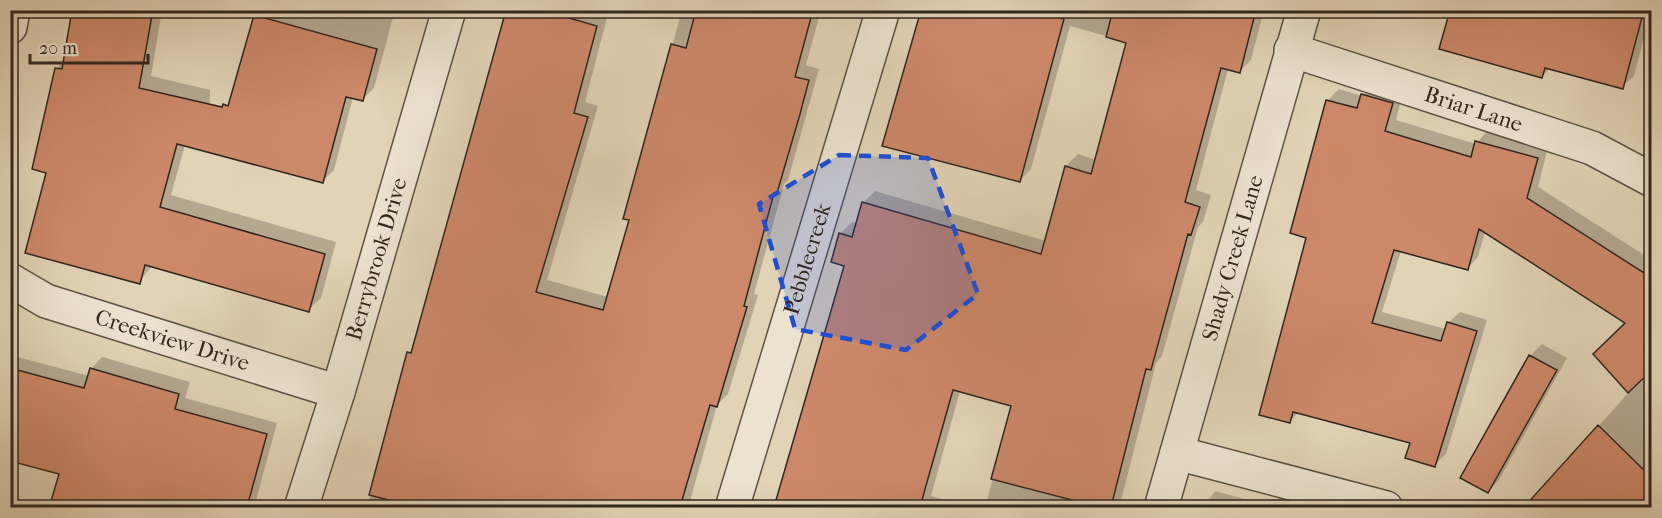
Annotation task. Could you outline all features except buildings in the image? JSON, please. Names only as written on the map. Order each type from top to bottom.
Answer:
[{"type":"street","points":[[10,27],[13,10]]},
{"type":"street","name":"Berrybrook Drive","points":[[301,507],[338,392],[449,10]]},
{"type":"street","name":"Pebblecreek","points":[[732,507],[883,10]]},
{"type":"street","name":"Shady Creek Lane","points":[[1161,507],[1304,10]]},
{"type":"street","name":"Briar Lane","points":[[1291,50],[1592,148],[1652,180]]},
{"type":"street","name":"Creekview Drive","points":[[10,280],[46,301],[338,392]]},
{"type":"street","points":[[1178,453],[1386,507]]},
{"type":"highlighted area","points":[[839,155],[928,158],[978,294],[906,350],[795,329],[759,204]]}]
